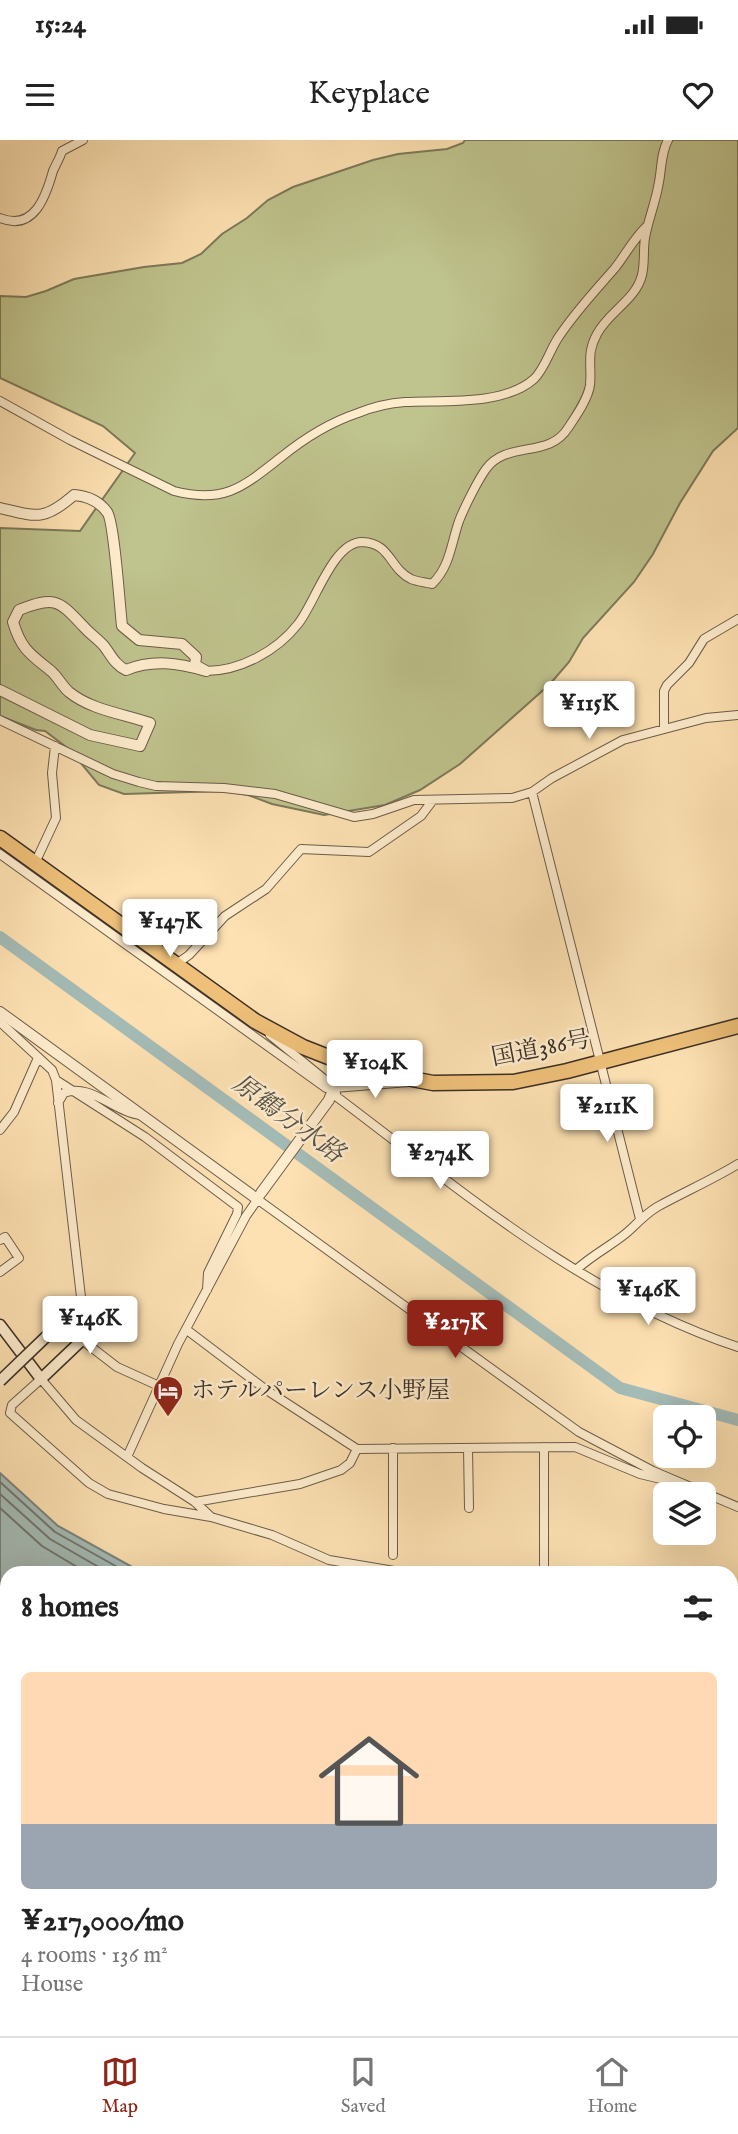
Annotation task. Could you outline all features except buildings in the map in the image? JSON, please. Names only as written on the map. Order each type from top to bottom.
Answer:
[{"type":"highway","name":"国道386号","points":[[0,838],[255,1021],[303,1047],[342,1063],[413,1081],[456,1084],[513,1082],[738,1026]]},
{"type":"main road","points":[[0,1325],[41,1379],[82,1340],[82,1324],[79,1317],[70,1316],[52,1331],[0,1381]]},
{"type":"street","points":[[0,218],[20,220],[31,215],[42,204],[62,151],[83,140]]},
{"type":"street","points":[[0,690],[90,735],[140,746],[150,723],[93,704],[70,692],[53,673],[32,658],[17,636],[13,621],[19,610],[33,604],[52,601],[68,608],[103,645],[118,666],[126,670],[157,662],[221,671],[241,665],[280,643],[308,611],[340,553],[357,542],[374,543],[382,547],[410,578],[432,584],[441,575],[451,554],[462,514],[486,469],[498,457],[508,453],[557,442],[568,429],[590,387],[588,356],[592,343],[599,330],[641,280],[647,226],[659,186],[661,159],[668,140]]},
{"type":"street","points":[[0,401],[70,440],[174,491],[192,496],[217,496],[233,492],[314,434],[355,414],[378,406],[403,402],[447,402],[483,398],[520,388],[536,378],[575,314],[647,226]]},
{"type":"street","points":[[0,508],[40,515],[54,512],[74,495],[87,496],[108,512],[113,525],[122,626],[139,640],[181,644],[196,657],[195,665],[206,671]]},
{"type":"street","points":[[664,728],[664,691],[667,685],[689,663],[704,639],[738,619]]},
{"type":"street","points":[[0,720],[113,774],[139,782],[156,786],[267,792],[354,817],[373,814],[403,802],[512,798],[532,792],[552,778],[623,740],[706,718],[738,715]]},
{"type":"street","points":[[35,863],[56,818],[52,773],[55,746]]},
{"type":"street","points":[[532,792],[640,1219]]},
{"type":"street","points":[[175,965],[225,916],[265,889],[300,849],[369,852],[421,816],[433,800]]},
{"type":"street","points":[[0,854],[326,1088],[413,1081]]},
{"type":"street","points":[[0,1012],[259,1196],[579,1432],[676,1482]]},
{"type":"street","points":[[255,1021],[334,1087],[337,1097],[529,1242],[628,1301],[690,1330],[738,1347]]},
{"type":"street","points":[[0,1022],[52,1070],[56,1080],[81,1297],[79,1317]]},
{"type":"street","points":[[0,1130],[15,1112],[37,1060],[40,1060]]},
{"type":"street","points":[[56,1080],[145,1137],[238,1207],[208,1273],[207,1290]]},
{"type":"street","points":[[127,1457],[159,1386],[246,1216],[329,1100],[334,1087]]},
{"type":"street","points":[[58,1103],[64,1093],[82,1091],[131,1114],[144,1115]]},
{"type":"street","points":[[576,1270],[640,1219],[738,1164]]},
{"type":"street","points":[[0,1240],[5,1237],[19,1258],[0,1272]]},
{"type":"street","points":[[187,1330],[265,1389],[357,1449],[575,1447],[640,1474],[676,1482]]},
{"type":"street","points":[[82,1340],[117,1367],[159,1386]]},
{"type":"street","points":[[211,1517],[195,1502],[76,1420],[41,1379],[12,1405],[10,1413],[89,1483],[108,1494],[164,1509],[211,1517],[272,1535],[329,1560],[365,1566]]},
{"type":"street","points":[[544,1447],[544,1566]]},
{"type":"street","points":[[393,1448],[393,1555]]},
{"type":"street","points":[[468,1448],[469,1508]]},
{"type":"street","points":[[195,1502],[300,1484],[341,1470],[350,1463],[357,1449]]},
{"type":"street","points":[[716,1498],[738,1507]]},
{"type":"green space","points":[[465,140],[738,140],[738,428],[713,451],[634,582],[583,638],[569,662],[550,684],[460,764],[420,790],[385,805],[324,815],[224,791],[124,794],[99,785],[70,750],[45,731],[0,716],[0,528],[80,531],[135,453],[103,426],[0,378],[0,296],[26,297],[74,279],[182,263],[201,254],[222,234],[268,200],[293,187],[373,160],[398,154],[447,149]]},
{"type":"water","points":[[0,1473],[58,1526],[130,1566],[0,1566]]},
{"type":"waterway","name":"原鶴分水路","points":[[0,937],[620,1388],[738,1420]]},
{"type":"place","name":"ホテルパーレンス小野屋","points":[[168,1418]]}]
